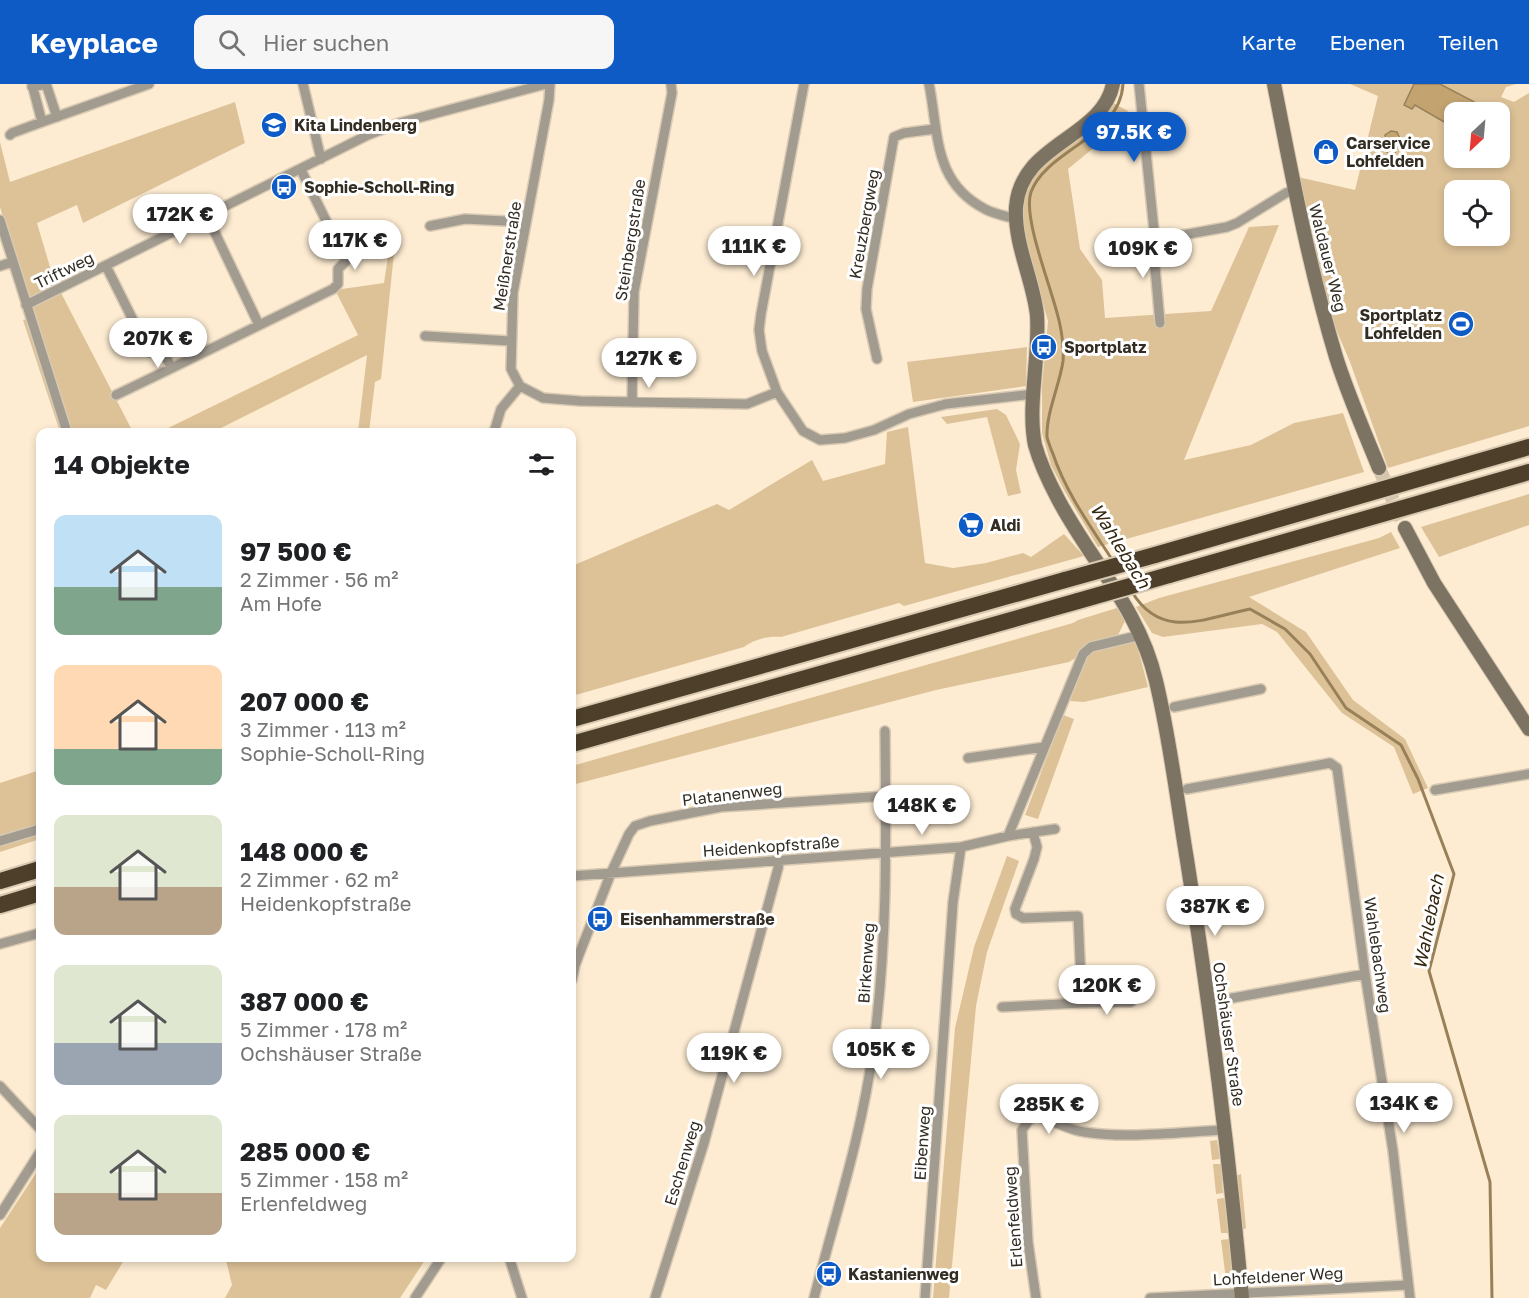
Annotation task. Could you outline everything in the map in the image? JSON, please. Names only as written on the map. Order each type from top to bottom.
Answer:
[{"type":"highway","points":[[576,718],[1529,447]]},
{"type":"highway","points":[[576,743],[1529,472]]},
{"type":"highway","points":[[0,880],[36,870]]},
{"type":"highway","points":[[0,905],[36,894]]},
{"type":"main road","name":"Ochshäuser Straße","points":[[1113,84],[1111,94],[1096,114],[1048,151],[1030,169],[1018,194],[1016,219],[1036,314],[1035,443],[1044,470],[1079,535],[1127,607],[1141,635],[1155,679],[1169,749],[1210,1004],[1242,1295]]},
{"type":"main road","name":"Waldauer Weg","points":[[1274,84],[1294,190],[1337,358],[1380,468]]},
{"type":"main road","points":[[1406,528],[1434,583],[1529,729]]},
{"type":"street","points":[[42,122],[32,86],[46,84],[57,117]]},
{"type":"street","points":[[10,135],[149,84]]},
{"type":"street","points":[[303,84],[321,159]]},
{"type":"street","name":"Triftweg","points":[[26,305],[368,135],[399,123],[548,84]]},
{"type":"street","name":"Meißnerstraße","points":[[520,386],[511,369],[513,293],[549,100],[548,84]]},
{"type":"street","name":"Steinbergstraße","points":[[632,402],[634,292],[672,93],[671,84]]},
{"type":"street","points":[[804,84],[760,322],[762,351],[777,392],[803,431],[820,440],[845,438],[874,430],[909,414],[946,404],[1035,394]]},
{"type":"street","points":[[929,84],[939,154],[951,180],[969,200],[987,211],[1016,219]]},
{"type":"street","points":[[1139,84],[1155,240],[1153,244],[1160,323]]},
{"type":"street","name":"Kreuzbergweg","points":[[877,358],[866,309],[867,289],[894,137],[904,133],[935,129]]},
{"type":"street","points":[[116,395],[336,287],[338,269],[346,261],[301,170]]},
{"type":"street","points":[[1155,240],[1227,227],[1238,223],[1294,190]]},
{"type":"street","points":[[207,216],[259,325]]},
{"type":"street","points":[[430,226],[465,219],[526,222]]},
{"type":"street","points":[[0,220],[66,428]]},
{"type":"street","points":[[0,266],[12,262]]},
{"type":"street","points":[[106,266],[149,352],[155,350],[164,353],[172,368]]},
{"type":"street","points":[[425,336],[511,341]]},
{"type":"street","points":[[495,428],[501,410],[520,386],[543,398],[580,401],[747,404],[777,392]]},
{"type":"street","points":[[1008,836],[1083,654],[1090,647],[1141,635]]},
{"type":"street","points":[[1174,707],[1261,689]]},
{"type":"street","name":"Birkenweg","points":[[814,1298],[853,1158],[873,1051],[884,951],[885,731]]},
{"type":"street","points":[[968,758],[1044,747]]},
{"type":"street","name":"Wahlebachweg","points":[[1187,789],[1330,763],[1337,768],[1365,974],[1393,1151],[1410,1298]]},
{"type":"street","points":[[1435,790],[1529,774]]},
{"type":"street","name":"Platanenweg","points":[[576,962],[611,873],[635,826],[721,807],[886,796]]},
{"type":"street","name":"Heidenkopfstraße","points":[[576,876],[961,847],[1008,836],[1055,829]]},
{"type":"street","points":[[0,841],[36,830]]},
{"type":"street","points":[[1033,832],[1037,847],[1015,909],[1016,914],[1023,918],[1078,916],[1082,1003]]},
{"type":"street","name":"Eibenweg","points":[[925,1298],[953,902],[961,847]]},
{"type":"street","name":"Eschenweg","points":[[655,1298],[705,1140],[780,861]]},
{"type":"street","points":[[0,944],[36,934]]},
{"type":"street","points":[[1216,1001],[1365,974]]},
{"type":"street","points":[[1002,1007],[1131,1002]]},
{"type":"street","points":[[0,1086],[36,1126]]},
{"type":"street","name":"Erlenfeldweg","points":[[1036,1298],[1028,1242],[1022,1130],[1029,1120],[1035,1116],[1044,1117],[1081,1132],[1108,1136],[1225,1130]]},
{"type":"street","points":[[0,1215],[36,1158]]},
{"type":"street","points":[[415,1298],[439,1262]]},
{"type":"street","points":[[511,1262],[522,1298]]},
{"type":"street","name":"Lohfeldener Weg","points":[[1150,1298],[1408,1285]]},
{"type":"shaded area","points":[[1350,84],[1516,84],[1506,87],[1501,97],[1514,102],[1529,93],[1529,426],[1388,468],[1350,362],[1327,308],[1298,177],[1355,190],[1378,96]]},
{"type":"shaded area","points":[[1414,84],[1440,84],[1474,102],[1444,102],[1444,122],[1415,105],[1412,109],[1404,105]]},
{"type":"shaded area","points":[[235,102],[245,143],[83,223],[77,205],[37,223],[55,284],[131,428],[59,428],[23,320],[37,317],[17,267],[0,207],[0,142],[10,182]]},
{"type":"shaded area","points":[[1113,103],[1128,111],[1114,131],[1068,169],[1080,249],[1102,280],[1105,318],[1211,311],[1249,227],[1279,225],[1184,460],[1251,445],[1294,423],[1343,413],[1364,472],[1098,547],[1051,465],[1042,433],[1042,385],[1048,321],[1026,245],[1021,197],[1041,162],[1099,119]]},
{"type":"shaded area","points":[[1391,131],[1397,132],[1400,139],[1395,153],[1390,155],[1386,151],[1385,135]]},
{"type":"shaded area","points":[[389,250],[394,253],[381,379],[375,382],[369,428],[358,428],[367,355],[221,428],[168,428],[358,335],[335,290],[384,283]]},
{"type":"shaded area","points":[[1027,347],[1026,386],[913,402],[907,362]]},
{"type":"shaded area","points":[[997,409],[1006,415],[1020,444],[1016,470],[1021,493],[1008,496],[987,417],[947,424],[941,417]]},
{"type":"shaded area","points":[[908,427],[925,563],[953,568],[986,563],[1023,553],[1031,557],[1064,534],[1084,556],[904,606],[899,603],[781,637],[762,639],[744,647],[576,695],[576,564],[717,504],[729,510],[812,460],[823,481],[885,464],[887,432]]},
{"type":"shaded area","points":[[1529,494],[1529,525],[1439,557],[1421,527]]},
{"type":"shaded area","points":[[1391,532],[1400,548],[1249,597],[1306,632],[1353,700],[1405,739],[1428,788],[1413,794],[1394,747],[1342,713],[1277,632],[1262,624],[1163,637],[1152,633],[1136,607],[1159,598],[1379,538]]},
{"type":"shaded area","points":[[1120,607],[1125,621],[1118,635],[1087,644],[1079,656],[1069,662],[936,690],[576,784],[576,765]]},
{"type":"shaded area","points":[[1136,641],[1148,687],[1084,702],[1070,701],[1087,656],[1092,650]]},
{"type":"shaded area","points":[[1063,715],[1074,719],[1038,819],[1025,815]]},
{"type":"shaded area","points":[[36,771],[36,840],[0,852],[0,783]]},
{"type":"shaded area","points":[[1007,856],[1019,861],[987,952],[976,1006],[949,1298],[933,1298],[955,1028],[974,947]]},
{"type":"shaded area","points":[[1217,1140],[1220,1159],[1212,1160],[1210,1141]]},
{"type":"shaded area","points":[[1213,1164],[1221,1164],[1223,1193],[1216,1194]]},
{"type":"shaded area","points":[[36,1173],[36,1262],[123,1262],[106,1290],[96,1285],[90,1298],[0,1298],[0,1228]]},
{"type":"shaded area","points":[[1241,1174],[1246,1228],[1241,1231],[1236,1176]]},
{"type":"shaded area","points":[[1217,1199],[1225,1199],[1228,1233],[1221,1233]]},
{"type":"shaded area","points":[[1229,1239],[1233,1284],[1227,1288],[1221,1240]]},
{"type":"shaded area","points":[[226,1262],[424,1262],[400,1298],[225,1298],[232,1285]]},
{"type":"waterway","name":"Wahlebach","points":[[1113,561],[1072,496],[1058,468],[1047,437],[1049,418],[1063,361],[1063,347],[1057,311],[1035,238],[1029,204],[1031,192],[1039,177],[1110,118],[1119,102],[1123,84]]},
{"type":"waterway","name":"Wahlebach","points":[[1132,592],[1144,607],[1157,617],[1171,621],[1201,620],[1250,609],[1285,629],[1310,654],[1346,708],[1401,745],[1418,779],[1454,874],[1429,971],[1490,1182],[1492,1298]]},
{"type":"tunnel","points":[[1379,468],[1405,528]]},
{"type":"place","name":"Kita Lindenberg","points":[[274,125]]},
{"type":"place","name":"Carservice Lohfelden","points":[[1326,152]]},
{"type":"place","name":"Sophie-Scholl-Ring","points":[[284,187]]},
{"type":"place","name":"Sportplatz Lohfelden","points":[[1461,324]]},
{"type":"place","name":"Sportplatz","points":[[1044,347]]},
{"type":"place","name":"Aldi","points":[[971,525]]},
{"type":"place","name":"Eisenhammerstraße","points":[[600,919]]},
{"type":"place","name":"Kastanienweg","points":[[829,1274]]}]
